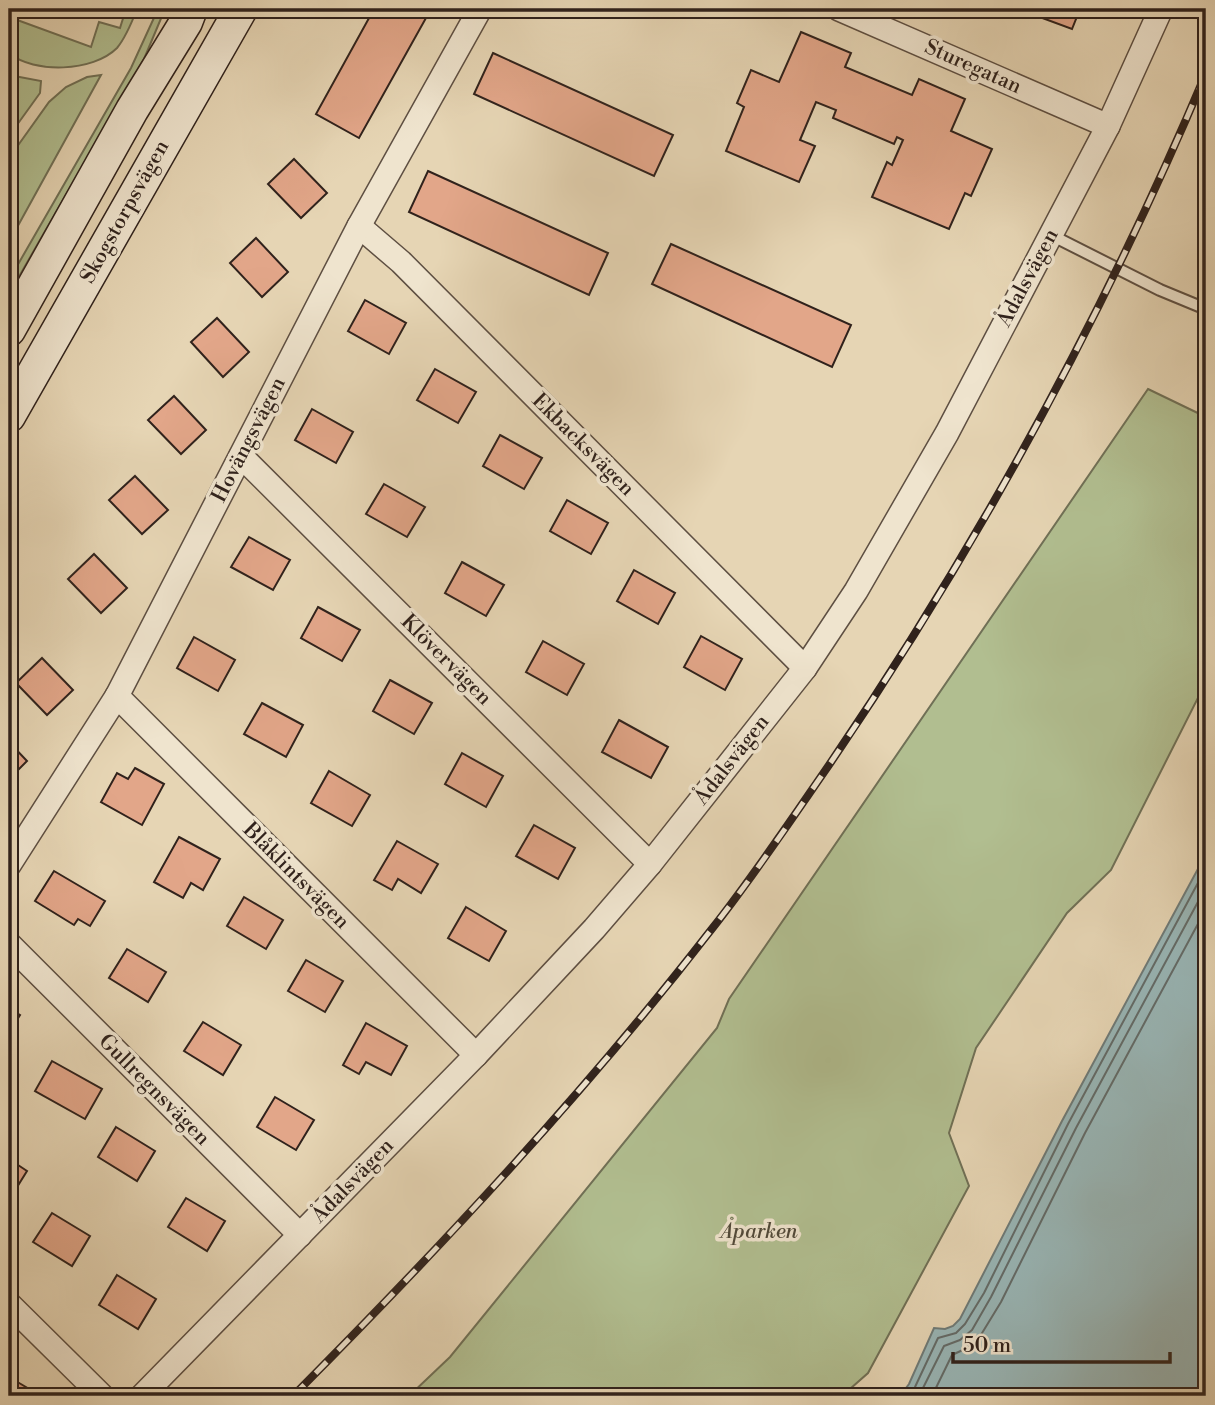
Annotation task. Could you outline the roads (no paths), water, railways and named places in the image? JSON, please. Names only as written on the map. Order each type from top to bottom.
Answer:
[{"type":"main road","name":"Skogstorpsvägen","points":[[9,330],[191,9]]},
{"type":"main road","name":"Skogstorpsvägen","points":[[9,416],[240,9]]},
{"type":"street","name":"Hovängsvägen","points":[[9,866],[117,696],[359,226],[480,9]]},
{"type":"street","name":"Sturegatan","points":[[839,9],[1108,126]]},
{"type":"street","name":"Ådalsvägen","points":[[142,1396],[476,1055],[594,929],[650,864],[804,668],[856,591],[947,433],[1108,126],[1161,9]]},
{"type":"street","name":"Ekbacksvägen","points":[[359,226],[401,262],[804,668]]},
{"type":"street","name":"Klövervägen","points":[[242,456],[650,864]]},
{"type":"street","name":"Blåklintsvägen","points":[[117,696],[476,1055]]},
{"type":"street","name":"Gullregnsvägen","points":[[9,944],[300,1236]]},
{"type":"street","points":[[9,1304],[102,1396]]},
{"type":"lane","points":[[1051,235],[1160,290],[1206,309]]},
{"type":"water","points":[[1206,854],[1206,1396],[900,1396],[909,1384],[934,1328],[945,1329],[960,1319],[1062,1121]]},
{"type":"railway","points":[[293,1396],[456,1227],[612,1052],[742,890],[829,765],[936,599],[1035,428],[1125,253],[1206,73]]},
{"type":"park label","name":"Åparken","points":[[759,1232]]}]
